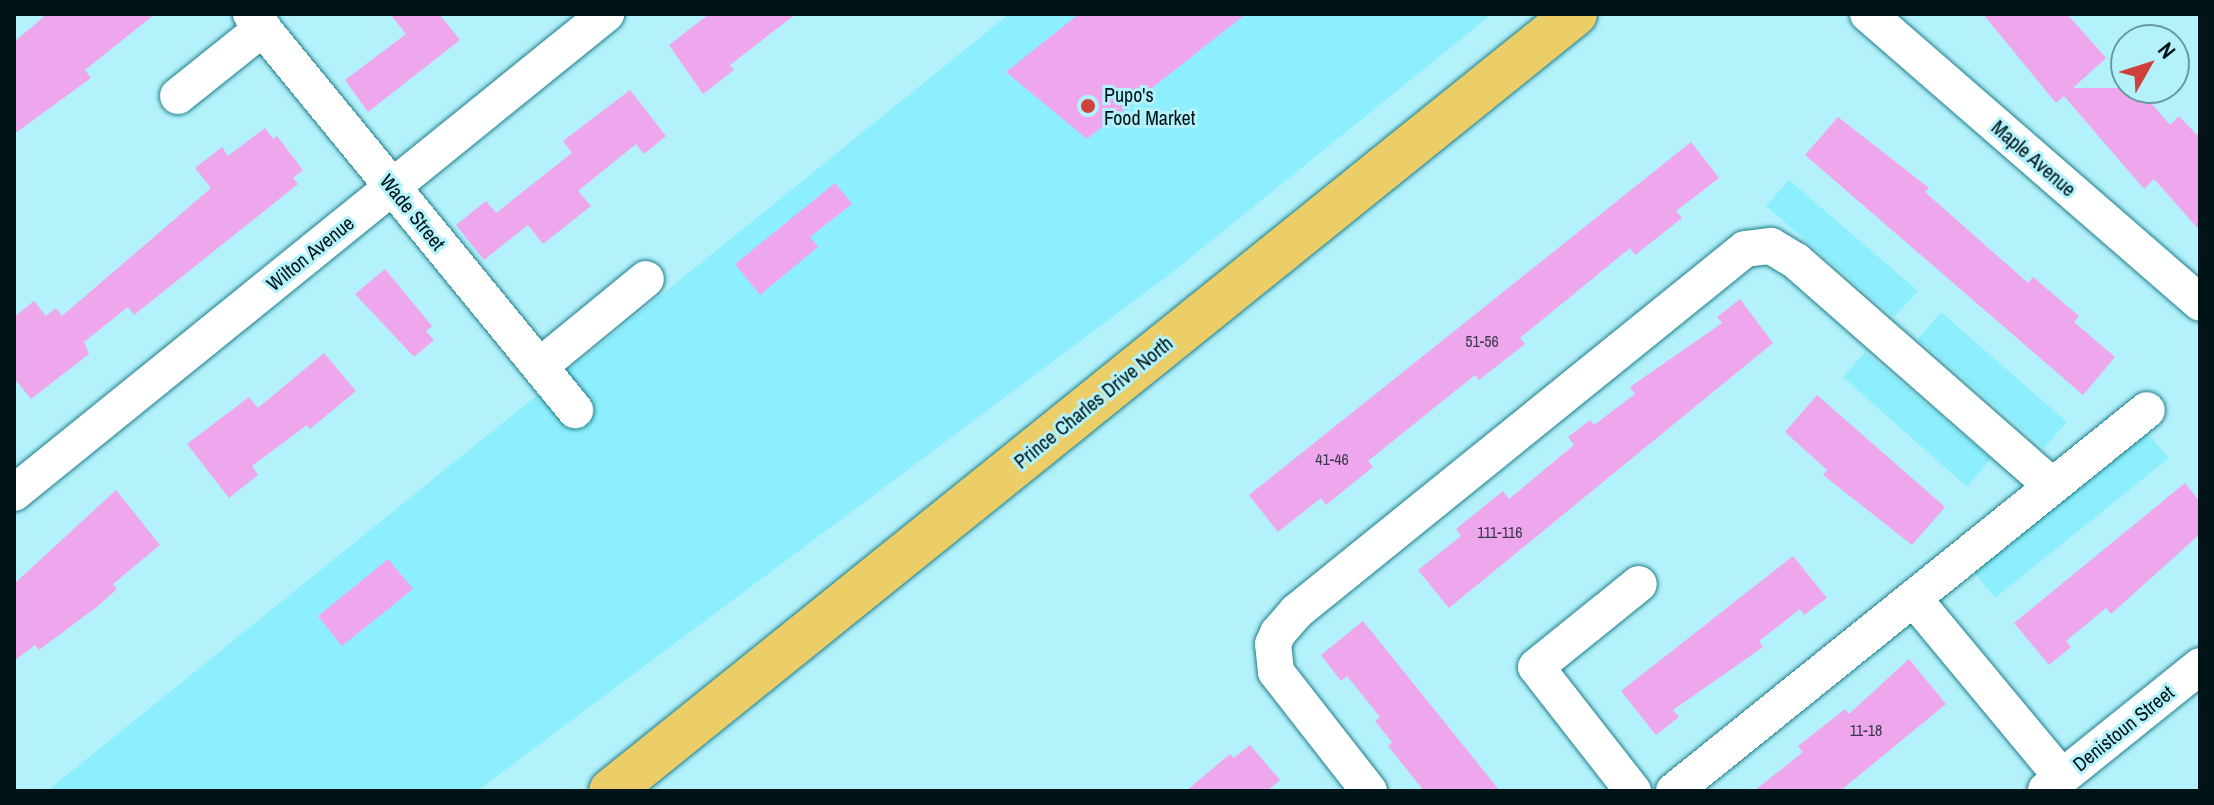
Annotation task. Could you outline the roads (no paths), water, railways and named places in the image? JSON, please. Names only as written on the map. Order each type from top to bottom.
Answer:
[{"type":"main road","name":"Prince Charles Drive North","points":[[611,791],[1575,14]]},
{"type":"street","name":"Wilton Avenue","points":[[14,493],[606,14]]},
{"type":"street","name":"Maple Avenue","points":[[1868,14],[2200,303]]},
{"type":"street","name":"Wade Street","points":[[262,20],[575,410]]},
{"type":"street","points":[[178,96],[262,20]]},
{"type":"street","points":[[1369,791],[1280,679],[1273,659],[1278,633],[1296,612],[1745,249],[1771,246],[1796,261],[2051,485]]},
{"type":"street","points":[[540,366],[646,279]]},
{"type":"street","points":[[1674,791],[2147,410]]},
{"type":"street","points":[[1633,791],[1536,667],[1639,584]]},
{"type":"street","points":[[1914,599],[2065,783]]},
{"type":"street","name":"Denistoun Street","points":[[2065,783],[2200,666]]},
{"type":"place","name":"Pupo's Food Market","points":[[1088,106]]}]
